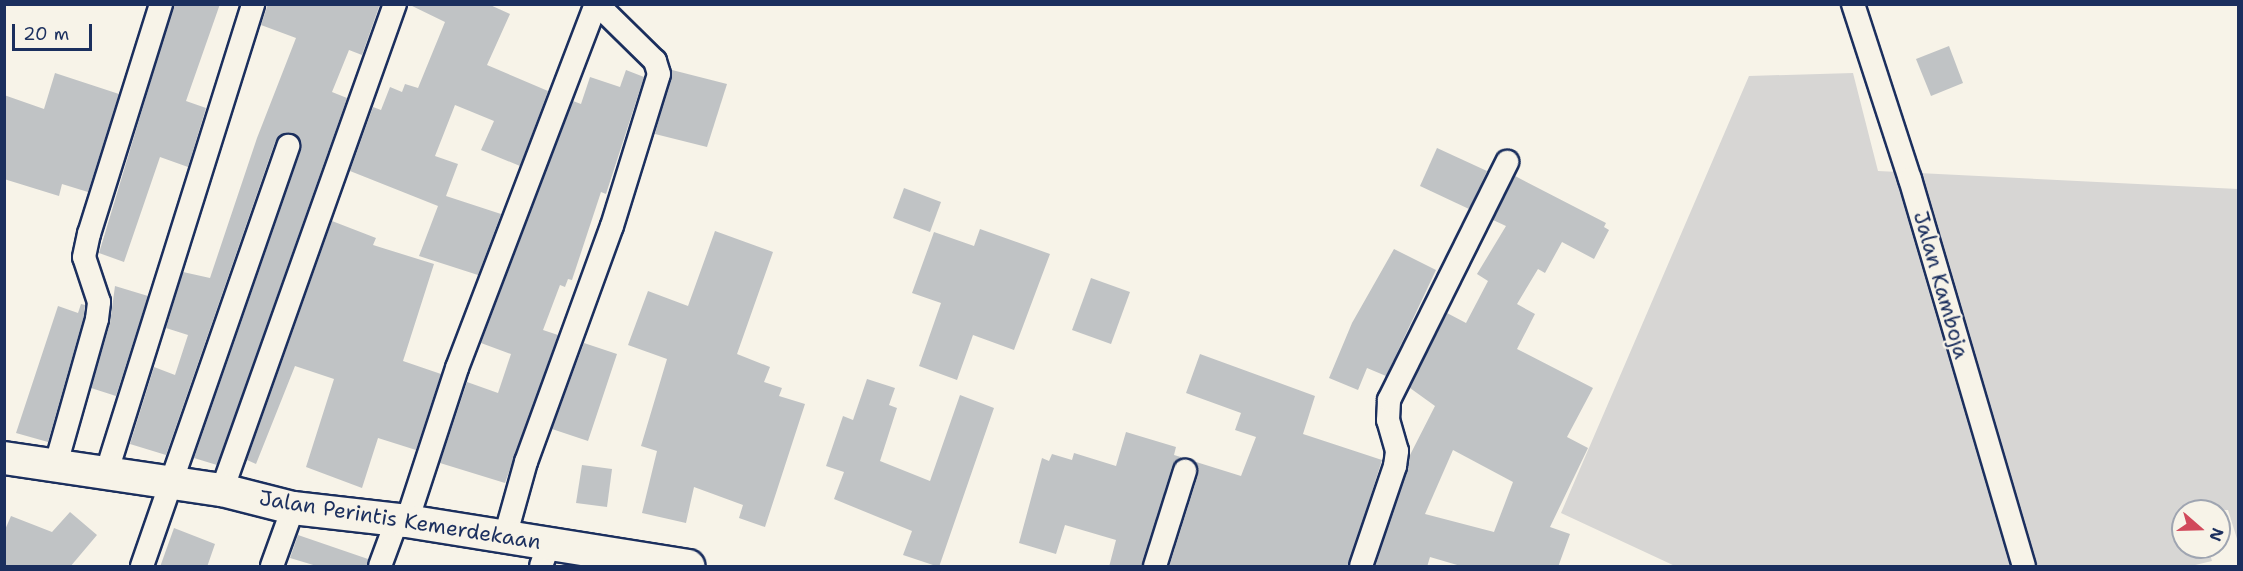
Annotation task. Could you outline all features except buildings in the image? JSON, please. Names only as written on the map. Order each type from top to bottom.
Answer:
[{"type":"street","points":[[56,464],[97,319],[99,302],[84,257],[88,234],[160,4]]},
{"type":"street","points":[[106,474],[253,4]]},
{"type":"street","points":[[222,490],[395,4]]},
{"type":"street","points":[[380,567],[402,521],[457,368],[597,4],[656,61],[659,74],[612,226],[526,462],[505,537]]},
{"type":"street","name":"Jalan Kamboja","points":[[1853,4],[1910,179],[2024,567]]},
{"type":"street","points":[[142,567],[288,146]]},
{"type":"street","points":[[1361,567],[1395,466],[1397,450],[1388,420],[1389,400],[1507,162]]},
{"type":"street","name":"Jalan Perintis Kemerdekaan","points":[[4,458],[56,464],[106,474],[171,481],[222,490],[293,508],[402,521],[505,537],[545,555],[688,567]]},
{"type":"street","points":[[1155,567],[1185,471]]},
{"type":"street","points":[[272,567],[293,508]]},
{"type":"shaded area","points":[[1853,73],[1878,171],[2238,189],[2238,542],[2231,520],[2231,499],[2171,499],[2171,559],[2211,559],[2212,561],[2191,566],[1675,566],[1561,513],[1749,76]]}]
